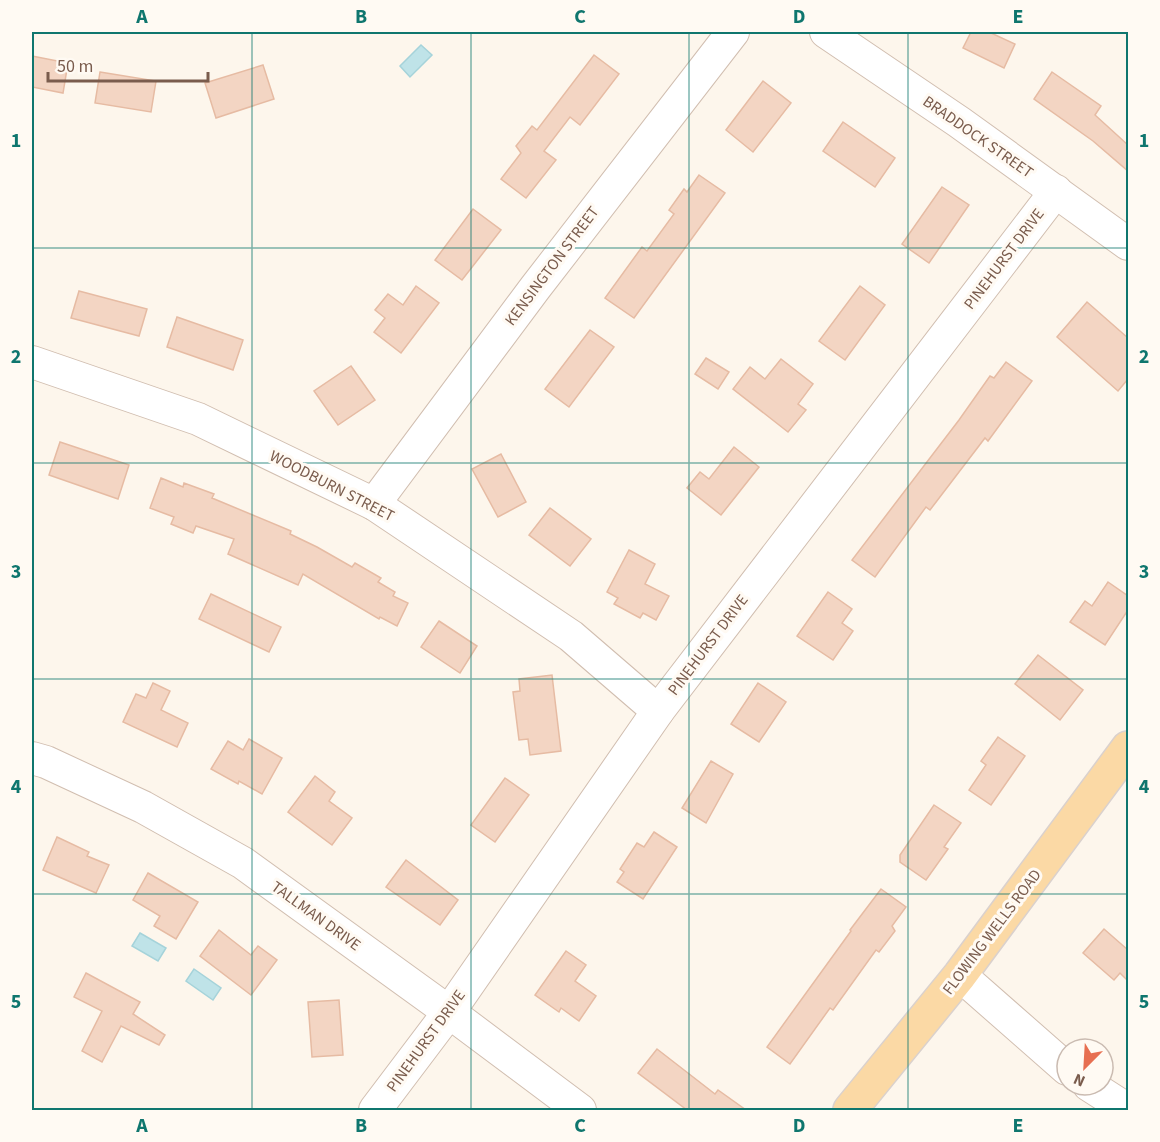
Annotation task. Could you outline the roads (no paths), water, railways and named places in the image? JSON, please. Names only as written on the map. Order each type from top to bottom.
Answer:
[{"type":"main road","name":"FLOWING WELLS ROAD","points":[[849,1110],[960,975],[1128,748]]},
{"type":"street","name":"KENSINGTON STREET","points":[[374,504],[535,288],[734,32]]},
{"type":"street","name":"BRADDOCK STREET","points":[[826,32],[1056,191],[1128,244]]},
{"type":"street","name":"PINEHURST DRIVE","points":[[375,1110],[449,1012],[658,711],[1056,191]]},
{"type":"street","name":"WOODBURN STREET","points":[[32,362],[198,419],[374,504],[571,636],[658,711]]},
{"type":"street","name":"TALLMAN DRIVE","points":[[32,758],[46,762],[143,807],[243,863],[580,1110]]},
{"type":"street","points":[[960,975],[1055,1058]]},
{"type":"street","points":[[1108,1097],[1128,1110]]},
{"type":"water","points":[[421,45],[432,55],[410,77],[400,66]]},
{"type":"water","points":[[140,933],[166,948],[158,961],[132,946]]},
{"type":"water","points":[[194,969],[221,988],[213,1000],[186,981]]}]
